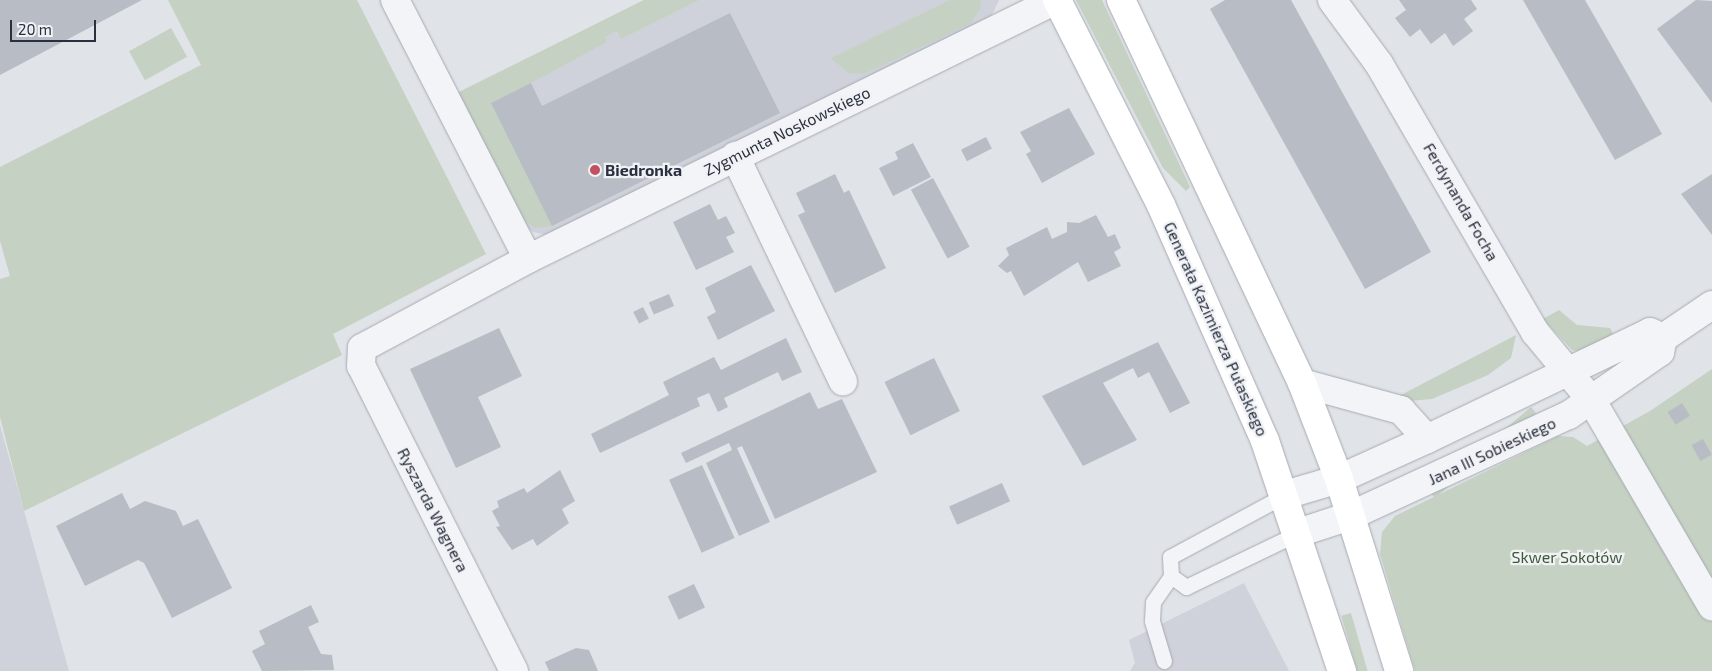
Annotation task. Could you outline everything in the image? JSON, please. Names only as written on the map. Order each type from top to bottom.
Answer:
[{"type":"main road","name":"Generała Kazimierza Pułaskiego","points":[[1056,0],[1161,205],[1266,441],[1298,533],[1342,671]]},
{"type":"main road","points":[[1121,0],[1302,383],[1339,478],[1398,671]]},
{"type":"street","points":[[395,0],[528,259]]},
{"type":"street","name":"Zygmunta Noskowskiego","points":[[362,348],[528,259],[1056,0]]},
{"type":"street","name":"Ferdynanda Focha","points":[[1332,0],[1379,64],[1535,332],[1567,374],[1592,401],[1712,606]]},
{"type":"street","points":[[735,156],[843,381]]},
{"type":"street","name":"Jana III Sobieskiego","points":[[1298,533],[1350,516],[1526,437],[1592,401],[1660,352],[1663,338],[1712,305]]},
{"type":"street","points":[[1285,495],[1339,478],[1427,439],[1567,374],[1650,332],[1663,338]]},
{"type":"street","name":"Ryszarda Wagnera","points":[[362,348],[361,366],[514,671]]},
{"type":"street","points":[[1302,383],[1401,410],[1427,439]]},
{"type":"lane","points":[[1164,661],[1152,621],[1154,602],[1171,576],[1170,558],[1285,495]]},
{"type":"lane","points":[[1171,576],[1186,587],[1298,533]]},
{"type":"shaded area","points":[[644,0],[999,0],[992,15],[982,23],[547,235],[533,232],[525,226],[455,94]]},
{"type":"shaded area","points":[[0,425],[24,511],[69,671],[0,671]]},
{"type":"shaded area","points":[[1244,583],[1289,671],[1130,671],[1135,663],[1129,640]]},
{"type":"green space","points":[[168,0],[357,0],[486,254],[333,334],[342,355],[24,511],[0,417],[0,279],[10,276],[0,241],[0,167],[201,65]]},
{"type":"green space","points":[[644,0],[699,0],[621,39],[617,31],[605,37],[607,42],[531,83],[552,226],[535,228],[521,218],[455,94]]},
{"type":"green space","points":[[950,0],[981,0],[980,9],[971,23],[864,74],[848,73],[831,58]]},
{"type":"green space","points":[[1076,0],[1102,0],[1190,187],[1186,191],[1163,168]]},
{"type":"green space","points":[[171,28],[187,57],[145,80],[129,51]]},
{"type":"green space","points":[[1559,310],[1577,325],[1610,328],[1616,339],[1583,352],[1572,350],[1543,319]]},
{"type":"green space","points":[[1516,335],[1511,358],[1488,375],[1432,399],[1408,401],[1399,396]]},
{"type":"green space","name":"Skwer Sokołów","points":[[1712,369],[1712,671],[1415,671],[1380,554],[1382,532],[1395,516],[1558,436],[1573,437],[1587,446],[1650,411]]},
{"type":"green space","points":[[1531,407],[1536,413],[1435,498],[1430,492]]},
{"type":"green space","points":[[1351,613],[1368,671],[1357,671],[1341,616]]},
{"type":"building","points":[[0,0],[142,0],[0,75]]},
{"type":"building","points":[[1225,0],[1291,0],[1431,252],[1365,289],[1210,9]]},
{"type":"building","points":[[1399,0],[1471,0],[1477,9],[1464,19],[1473,31],[1453,46],[1445,33],[1431,44],[1420,29],[1410,37],[1395,18],[1406,10]]},
{"type":"building","points":[[1523,0],[1585,0],[1662,134],[1615,160]]},
{"type":"building","points":[[1696,0],[1712,1],[1712,103],[1657,29]]},
{"type":"building","name":"Biedronka","points":[[730,13],[780,113],[552,226],[491,103],[531,83],[542,106]]},
{"type":"building","points":[[1069,108],[1095,154],[1042,183],[1026,154],[1031,151],[1020,132]]},
{"type":"building","points":[[986,137],[992,149],[967,161],[961,150]]},
{"type":"building","points":[[913,143],[931,177],[893,196],[879,168],[898,159],[895,152]]},
{"type":"building","points":[[835,174],[844,193],[849,190],[886,268],[835,293],[798,215],[805,212],[796,193]]},
{"type":"building","points":[[1712,174],[1712,235],[1681,194]]},
{"type":"building","points":[[933,178],[970,247],[948,259],[911,190]]},
{"type":"building","points":[[710,204],[718,220],[726,216],[735,233],[726,237],[734,252],[696,270],[673,222]]},
{"type":"building","points":[[1096,215],[1108,237],[1115,234],[1121,248],[1114,252],[1121,266],[1088,282],[1078,262],[1024,296],[1011,271],[1007,273],[998,266],[1009,255],[1006,248],[1047,227],[1052,239],[1067,232],[1067,222],[1079,223]]},
{"type":"building","points":[[751,265],[775,311],[718,340],[707,317],[716,312],[705,288]]},
{"type":"building","points":[[669,294],[674,306],[654,315],[649,303]]},
{"type":"building","points":[[643,307],[649,319],[639,324],[633,312]]},
{"type":"building","points":[[499,328],[522,376],[478,397],[501,447],[456,468],[410,369]]},
{"type":"building","points":[[786,338],[802,372],[782,381],[778,372],[724,398],[728,407],[718,412],[709,393],[697,398],[700,406],[600,453],[591,434],[669,395],[663,382],[714,357],[721,370]]},
{"type":"building","points":[[1158,342],[1190,403],[1170,413],[1149,372],[1138,378],[1133,368],[1103,383],[1137,440],[1083,466],[1042,396]]},
{"type":"building","points":[[934,358],[960,411],[910,435],[885,382]]},
{"type":"building","points":[[810,392],[818,409],[842,399],[877,472],[775,519],[742,446],[737,448],[770,522],[739,536],[706,463],[732,450],[729,443],[686,463],[681,453]]},
{"type":"building","points":[[1682,403],[1690,416],[1676,425],[1668,412]]},
{"type":"building","points":[[1703,439],[1712,455],[1700,461],[1692,445]]},
{"type":"building","points":[[702,465],[735,538],[702,553],[669,480]]},
{"type":"building","points":[[560,470],[575,501],[562,509],[569,523],[537,546],[533,539],[512,550],[496,527],[500,526],[492,511],[499,507],[497,501],[524,488],[527,493]]},
{"type":"building","points":[[1002,483],[1010,501],[957,525],[949,507]]},
{"type":"building","points":[[122,493],[130,509],[145,501],[176,511],[183,526],[198,519],[232,588],[172,618],[144,563],[138,560],[85,586],[56,526]]},
{"type":"building","points":[[694,584],[705,608],[679,620],[668,596]]},
{"type":"building","points":[[311,605],[319,622],[308,627],[321,654],[332,655],[334,670],[262,671],[252,651],[265,644],[259,631]]},
{"type":"building","points":[[576,648],[589,650],[598,671],[549,671],[545,662]]},
{"type":"place","name":"Biedronka","points":[[595,170]]}]
